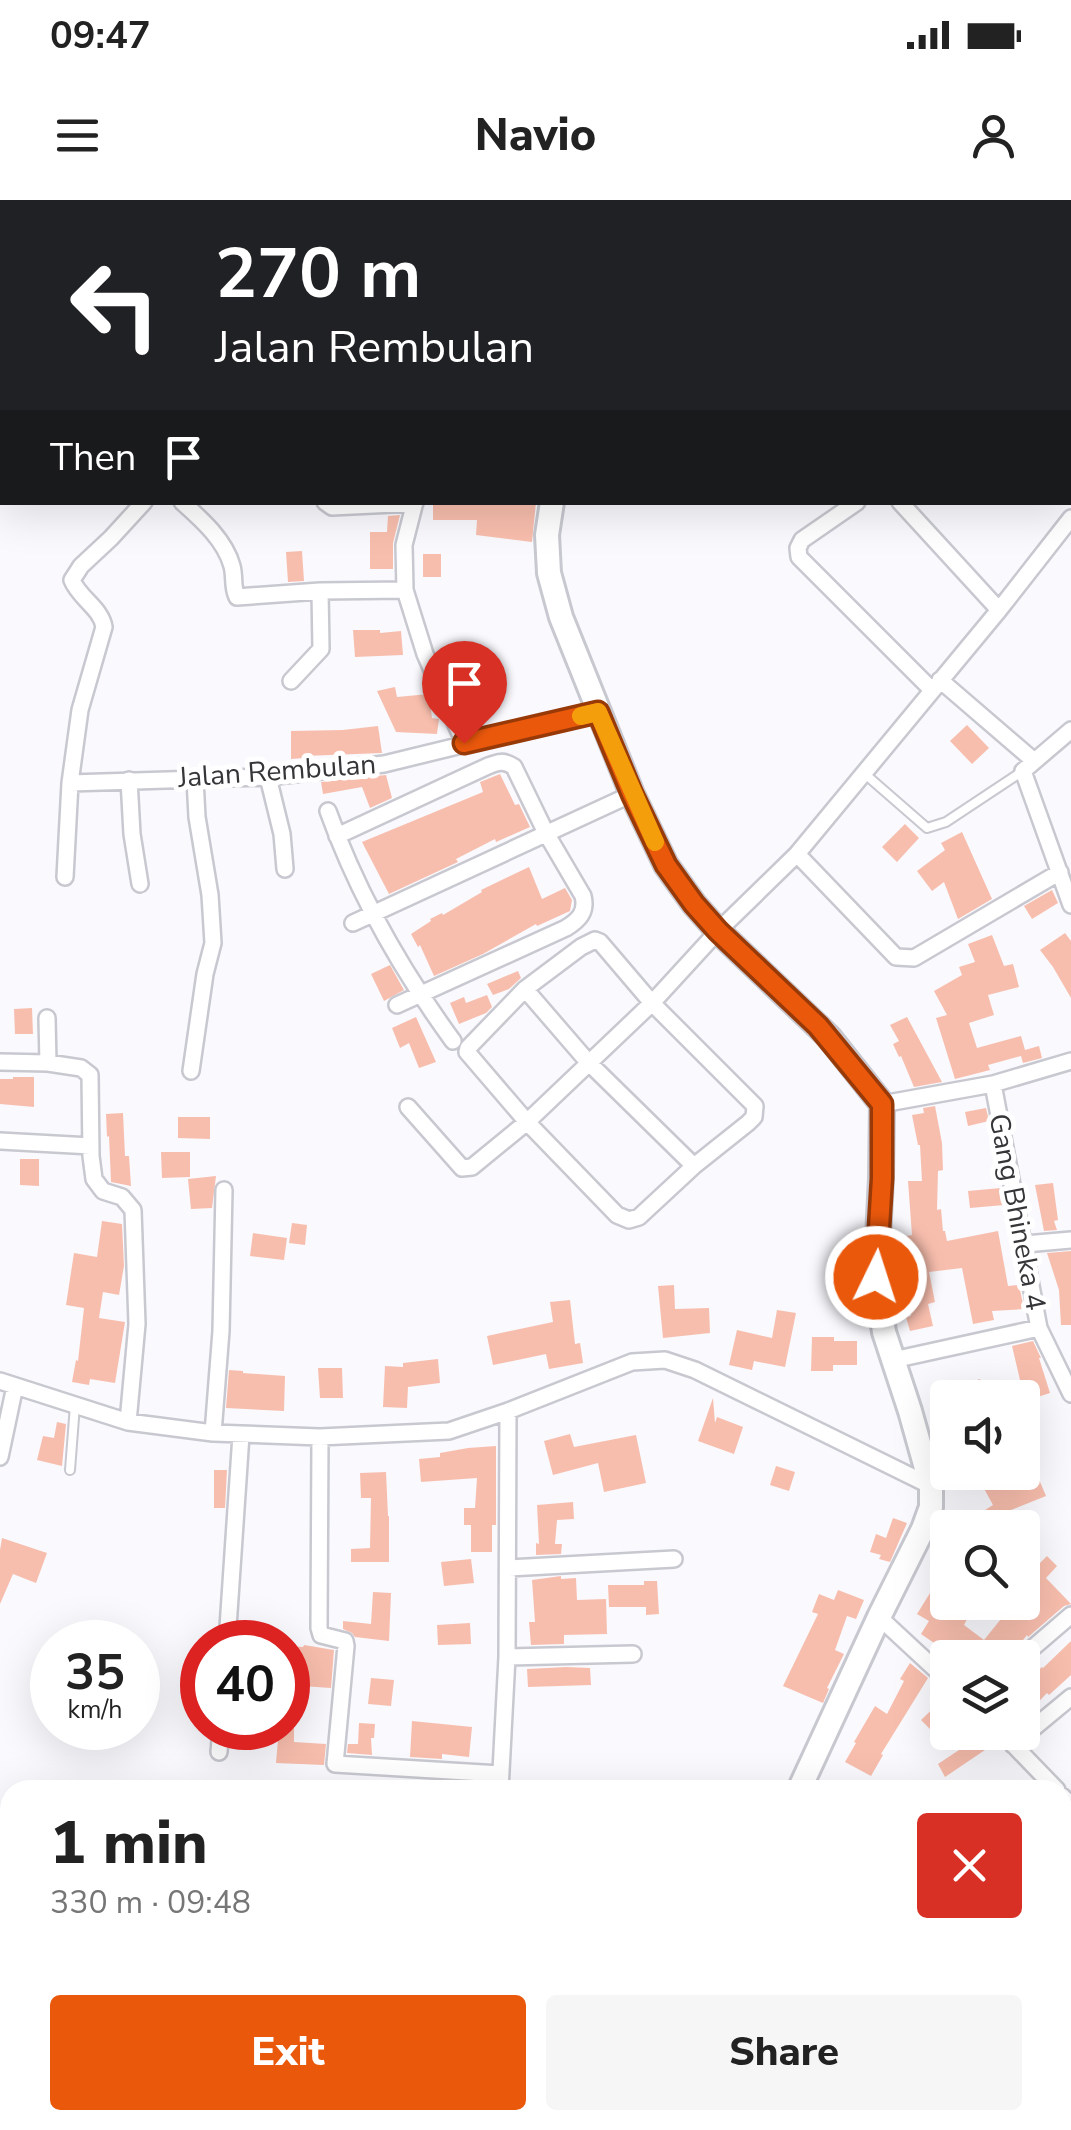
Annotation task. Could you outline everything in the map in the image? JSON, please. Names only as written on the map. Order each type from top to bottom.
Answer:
[{"type":"street","points":[[65,877],[70,783],[80,710],[104,627],[104,620],[77,592],[72,580],[141,505]]},
{"type":"street","points":[[185,505],[228,553],[237,597],[320,590],[405,590]]},
{"type":"street","points":[[329,505],[374,505]]},
{"type":"street","points":[[414,505],[404,545],[405,590],[425,654],[464,743]]},
{"type":"street","points":[[552,505],[547,534],[549,574],[561,617],[632,794],[666,865],[718,931],[818,1026],[882,1104],[876,1277],[884,1332],[930,1482]]},
{"type":"street","points":[[854,505],[802,540],[798,548],[800,557],[1028,765],[1071,905]]},
{"type":"street","points":[[903,505],[999,610]]},
{"type":"street","points":[[408,1107],[466,1170],[527,1122],[652,1003],[718,931],[798,854],[1071,518]]},
{"type":"street","points":[[291,681],[320,649],[320,590]]},
{"type":"street","name":"Jalan Rembulan","points":[[70,783],[268,777],[384,764],[598,712]]},
{"type":"street","points":[[1028,765],[1071,730]]},
{"type":"street","points":[[337,836],[500,762],[508,762],[583,896],[585,905],[576,922],[396,1005]]},
{"type":"street","points":[[268,777],[282,834],[285,869]]},
{"type":"street","points":[[190,1071],[213,944],[194,779]]},
{"type":"street","points":[[129,780],[140,884]]},
{"type":"street","points":[[353,923],[632,794]]},
{"type":"street","points":[[328,811],[374,913],[420,996],[453,1041]]},
{"type":"street","points":[[798,854],[896,957],[914,958],[1060,872]]},
{"type":"street","points":[[595,940],[652,1003],[754,1106],[754,1117],[694,1166],[649,1210],[629,1220],[617,1214],[527,1122],[467,1052],[525,989],[595,940]]},
{"type":"street","points":[[525,989],[588,1062],[694,1166]]},
{"type":"street","points":[[47,1018],[48,1063]]},
{"type":"street","points":[[882,1104],[993,1084],[1071,1061]]},
{"type":"street","points":[[0,1062],[48,1063],[81,1068],[90,1075],[94,1179],[103,1190],[122,1197],[135,1218],[137,1324],[128,1422]]},
{"type":"street","name":"Gang Bhineka 4","points":[[993,1084],[1039,1328],[1071,1394]]},
{"type":"street","points":[[0,1141],[91,1146]]},
{"type":"street","points":[[213,1433],[222,1331],[224,1190]]},
{"type":"street","points":[[1025,1244],[1071,1240]]},
{"type":"street","points":[[892,1360],[1039,1328]]},
{"type":"street","points":[[0,1457],[8,1384],[128,1422],[213,1433],[320,1436],[449,1431],[632,1362],[666,1360],[695,1370],[930,1486]]},
{"type":"street","points":[[500,1780],[507,1657],[508,1411]]},
{"type":"street","points":[[229,1620],[242,1435]]},
{"type":"street","points":[[320,1436],[319,1628],[320,1635],[341,1638],[346,1646],[335,1764],[482,1780]]},
{"type":"street","points":[[804,1780],[923,1529],[931,1506],[931,1490]]},
{"type":"street","points":[[508,1568],[674,1559]]},
{"type":"street","points":[[1040,1641],[1071,1614]]},
{"type":"street","points":[[879,1617],[930,1664]]},
{"type":"street","points":[[507,1657],[633,1654]]},
{"type":"street","points":[[1040,1723],[1071,1697]]},
{"type":"street","points":[[1019,1750],[1047,1780]]},
{"type":"lane","points":[[863,772],[927,828],[946,822],[1028,765]]},
{"type":"lane","points":[[70,1470],[75,1405]]},
{"type":"building","points":[[433,505],[536,505],[532,542],[476,535],[477,520],[433,520]]},
{"type":"building","points":[[400,515],[393,543],[393,569],[370,569],[370,532],[387,532],[388,516]]},
{"type":"building","points":[[302,551],[304,581],[288,582],[286,552]]},
{"type":"building","points":[[423,554],[441,554],[441,577],[423,577]]},
{"type":"building","points":[[353,630],[401,631],[403,655],[355,657]]},
{"type":"building","points":[[395,687],[397,697],[429,694],[432,718],[439,719],[437,734],[396,732],[377,691]]},
{"type":"building","points":[[967,725],[989,748],[972,764],[950,741]]},
{"type":"building","points":[[378,726],[382,753],[291,759],[291,731]]},
{"type":"building","points":[[500,774],[530,827],[496,842],[495,839],[456,859],[458,862],[389,894],[362,842],[483,792],[480,782]]},
{"type":"building","points":[[386,775],[392,798],[370,808],[362,787],[323,794],[321,782]]},
{"type":"building","points":[[905,824],[919,838],[897,862],[882,847]]},
{"type":"building","points":[[962,832],[992,899],[958,919],[944,882],[932,891],[917,871],[945,850],[941,843]]},
{"type":"building","points":[[529,867],[542,899],[565,888],[572,900],[570,911],[434,976],[411,934],[481,890]]},
{"type":"building","points":[[1052,890],[1058,903],[1032,919],[1024,906]]},
{"type":"building","points":[[1065,933],[1071,941],[1071,998],[1040,950]]},
{"type":"building","points":[[992,935],[1004,966],[1013,964],[1019,987],[988,995],[994,1015],[969,1023],[977,1048],[1021,1036],[1025,1050],[1039,1046],[1042,1058],[1023,1063],[1021,1056],[988,1065],[990,1070],[955,1079],[936,1018],[947,1015],[934,991],[962,975],[959,967],[975,962],[968,944]]},
{"type":"building","points":[[390,965],[404,990],[384,1001],[371,974]]},
{"type":"building","points":[[518,971],[521,978],[509,989],[493,995],[487,984]]},
{"type":"building","points":[[487,995],[492,1007],[459,1024],[450,1003],[464,997],[466,1003]]},
{"type":"building","points":[[32,1008],[33,1034],[15,1034],[14,1009]]},
{"type":"building","points":[[416,1017],[436,1062],[419,1068],[409,1043],[400,1048],[392,1028]]},
{"type":"building","points":[[907,1017],[942,1082],[914,1087],[893,1044],[899,1041],[890,1025]]},
{"type":"building","points":[[34,1077],[34,1107],[0,1104],[0,1079]]},
{"type":"building","points":[[935,1106],[943,1170],[938,1171],[937,1210],[941,1209],[947,1241],[998,1231],[1008,1286],[1019,1285],[1024,1309],[992,1311],[994,1320],[973,1324],[962,1268],[929,1272],[935,1302],[928,1304],[933,1326],[910,1331],[904,1275],[900,1276],[897,1258],[904,1257],[901,1237],[912,1235],[908,1181],[922,1181],[920,1145],[912,1115]]},
{"type":"building","points":[[986,1108],[989,1121],[968,1126],[965,1112]]},
{"type":"building","points":[[123,1113],[131,1186],[111,1182],[106,1114]]},
{"type":"building","points":[[178,1117],[210,1117],[210,1139],[178,1138]]},
{"type":"building","points":[[161,1152],[190,1152],[190,1177],[162,1178]]},
{"type":"building","points":[[20,1159],[39,1159],[39,1186],[20,1185]]},
{"type":"building","points":[[216,1176],[212,1208],[191,1209],[188,1179]]},
{"type":"building","points":[[1053,1183],[1057,1230],[1044,1231],[1035,1185]]},
{"type":"building","points":[[1001,1188],[1004,1205],[970,1208],[968,1191]]},
{"type":"building","points":[[102,1221],[122,1224],[124,1266],[119,1295],[103,1292],[99,1318],[125,1322],[115,1383],[90,1379],[89,1385],[72,1382],[84,1308],[66,1305],[74,1253],[97,1257]]},
{"type":"building","points":[[292,1223],[307,1225],[305,1245],[289,1243]]},
{"type":"building","points":[[253,1233],[287,1238],[284,1260],[250,1256]]},
{"type":"building","points":[[1071,1251],[1071,1325],[1061,1325],[1059,1290],[1047,1253]]},
{"type":"building","points":[[674,1285],[675,1309],[709,1308],[710,1333],[663,1338],[658,1286]]},
{"type":"building","points":[[570,1300],[575,1344],[580,1343],[583,1363],[549,1369],[546,1354],[493,1365],[487,1336],[553,1322],[550,1302]]},
{"type":"building","points":[[777,1310],[796,1313],[785,1367],[754,1361],[752,1370],[729,1365],[737,1330],[772,1338]]},
{"type":"building","points":[[812,1337],[857,1341],[857,1365],[833,1365],[833,1371],[811,1371]]},
{"type":"building","points":[[1033,1341],[1050,1393],[1040,1396],[1040,1380],[1020,1380],[1012,1346]]},
{"type":"building","points":[[438,1359],[440,1383],[408,1387],[407,1408],[383,1407],[385,1366],[403,1367],[403,1363]]},
{"type":"building","points":[[318,1368],[342,1368],[343,1398],[320,1398]]},
{"type":"building","points":[[229,1370],[285,1376],[284,1411],[226,1408]]},
{"type":"building","points":[[713,1398],[715,1423],[717,1417],[743,1427],[734,1454],[698,1441]]},
{"type":"building","points":[[57,1422],[66,1424],[62,1466],[37,1460],[43,1436],[54,1438]]},
{"type":"building","points":[[570,1434],[574,1447],[636,1435],[646,1483],[604,1492],[598,1463],[553,1475],[544,1441]]},
{"type":"building","points":[[496,1446],[492,1552],[471,1552],[471,1525],[464,1525],[464,1508],[475,1508],[477,1478],[421,1482],[419,1459]]},
{"type":"building","points":[[776,1466],[795,1472],[789,1491],[770,1485]]},
{"type":"building","points":[[214,1470],[227,1470],[225,1508],[214,1508]]},
{"type":"building","points":[[386,1472],[389,1562],[351,1562],[351,1549],[370,1548],[371,1498],[361,1498],[360,1473]]},
{"type":"building","points":[[1040,1482],[1046,1496],[1011,1510],[985,1510],[993,1505],[985,1490],[1040,1490]]},
{"type":"building","points":[[573,1502],[574,1519],[557,1520],[555,1544],[562,1544],[561,1554],[536,1555],[537,1505]]},
{"type":"building","points":[[893,1518],[907,1523],[890,1562],[870,1552],[876,1534],[886,1538]]},
{"type":"building","points":[[2,1538],[47,1553],[36,1583],[13,1574],[0,1604],[0,1550]]},
{"type":"building","points":[[1047,1556],[1057,1566],[1046,1578],[1071,1604],[1023,1640],[984,1640],[1000,1620],[1040,1620],[1040,1563]]},
{"type":"building","points":[[471,1559],[474,1583],[444,1586],[441,1562]]},
{"type":"building","points":[[576,1578],[577,1600],[606,1599],[607,1634],[564,1635],[564,1644],[531,1645],[529,1622],[535,1622],[532,1580]]},
{"type":"building","points":[[644,1581],[657,1581],[659,1614],[646,1615],[646,1607],[609,1607],[608,1585],[644,1585]]},
{"type":"building","points":[[838,1590],[864,1600],[856,1619],[847,1616],[835,1650],[844,1654],[823,1703],[783,1686],[818,1614],[812,1612],[819,1594],[834,1600]]},
{"type":"building","points":[[373,1592],[391,1593],[389,1641],[355,1637],[343,1629],[343,1621],[371,1624]]},
{"type":"building","points":[[930,1593],[930,1620],[966,1620],[964,1625],[984,1640],[930,1640],[921,1634],[929,1621],[917,1614]]},
{"type":"building","points":[[470,1623],[471,1644],[438,1645],[437,1625]]},
{"type":"building","points":[[1071,1641],[1071,1675],[1040,1700],[1043,1668]]},
{"type":"building","points":[[310,1646],[334,1650],[331,1688],[310,1687]]},
{"type":"building","points":[[910,1663],[928,1678],[871,1776],[845,1762],[875,1706],[887,1714]]},
{"type":"building","points":[[590,1668],[591,1685],[528,1687],[527,1669]]},
{"type":"building","points":[[371,1678],[394,1680],[391,1706],[368,1704]]},
{"type":"building","points":[[930,1711],[930,1729],[921,1720]]},
{"type":"building","points":[[412,1721],[472,1727],[469,1757],[410,1757]]},
{"type":"building","points":[[359,1723],[375,1724],[372,1755],[347,1753],[348,1744],[358,1744]]},
{"type":"building","points":[[310,1743],[326,1744],[324,1765],[276,1763],[277,1750],[310,1750]]},
{"type":"building","points":[[959,1750],[985,1750],[945,1777],[938,1764]]},
{"type":"slow traffic","points":[[581,716],[598,712],[655,842]]},
{"type":"route","points":[[464,743],[598,712],[666,865],[694,904],[818,1026],[882,1104],[876,1277]]}]
